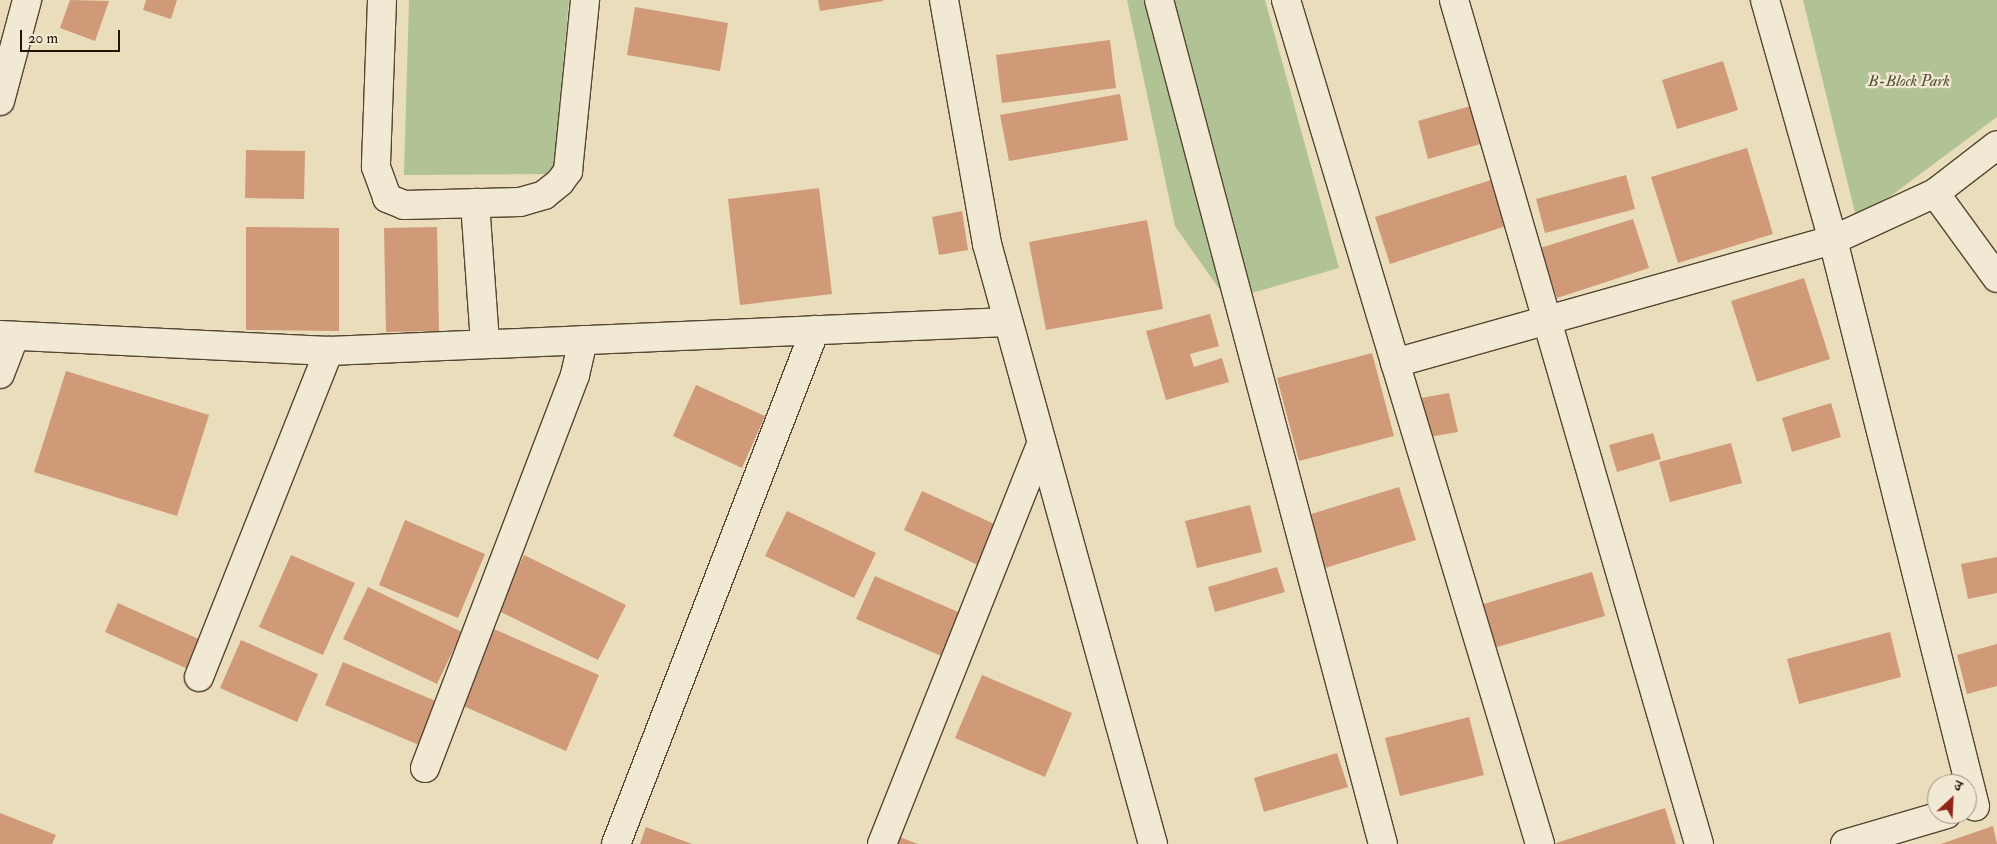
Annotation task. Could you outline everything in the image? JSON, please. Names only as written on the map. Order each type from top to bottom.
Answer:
[{"type":"street","points":[[0,101],[27,0]]},
{"type":"street","points":[[382,0],[380,183],[387,198],[404,205],[520,202],[544,195],[568,171],[585,0]]},
{"type":"street","points":[[944,0],[987,244],[1040,446],[1153,844]]},
{"type":"street","points":[[1159,0],[1383,844]]},
{"type":"street","points":[[1286,0],[1540,844]]},
{"type":"street","points":[[1454,0],[1699,844]]},
{"type":"street","points":[[1765,0],[1833,240],[1980,804]]},
{"type":"street","points":[[1395,363],[1547,318],[1833,240],[1935,193],[1997,145]]},
{"type":"street","points":[[1935,193],[1997,278]]},
{"type":"street","points":[[475,203],[485,344]]},
{"type":"street","points":[[0,374],[7,336],[329,351],[1007,322]]},
{"type":"street","points":[[616,844],[815,330]]},
{"type":"street","points":[[425,768],[575,375],[583,340]]},
{"type":"street","points":[[199,677],[329,351]]},
{"type":"street","points":[[882,844],[1040,446]]},
{"type":"street","points":[[1846,844],[1927,820]]},
{"type":"green space","points":[[409,0],[569,0],[553,174],[404,175]]},
{"type":"green space","points":[[1127,0],[1265,0],[1339,268],[1227,300],[1175,226]]},
{"type":"green space","name":"B-Block Park","points":[[1803,0],[1997,0],[1997,117],[1857,221]]},
{"type":"building","points":[[70,0],[109,1],[95,41],[60,28]]},
{"type":"building","points":[[146,0],[177,0],[171,19],[143,10]]},
{"type":"building","points":[[818,0],[883,0],[883,1],[820,11]]},
{"type":"building","points":[[635,7],[728,23],[720,71],[627,55]]},
{"type":"building","points":[[1110,40],[1116,88],[1002,103],[996,55]]},
{"type":"building","points":[[1723,61],[1738,110],[1677,129],[1662,80]]},
{"type":"building","points":[[1120,94],[1128,140],[1009,161],[1000,115]]},
{"type":"building","points":[[1474,105],[1484,143],[1428,159],[1418,121]]},
{"type":"building","points":[[1747,148],[1773,234],[1678,263],[1651,177]]},
{"type":"building","points":[[246,150],[305,151],[304,199],[245,198]]},
{"type":"building","points":[[1626,175],[1635,209],[1545,233],[1536,199]]},
{"type":"building","points":[[1491,180],[1506,226],[1390,264],[1375,217]]},
{"type":"building","points":[[819,188],[832,294],[740,305],[728,199]]},
{"type":"building","points":[[962,211],[968,250],[939,255],[932,217]]},
{"type":"building","points":[[1633,219],[1649,268],[1557,298],[1540,248]]},
{"type":"building","points":[[1147,220],[1163,309],[1046,330],[1029,242]]},
{"type":"building","points":[[246,227],[339,228],[339,331],[246,330]]},
{"type":"building","points":[[437,227],[439,331],[386,332],[384,228]]},
{"type":"building","points":[[1804,278],[1830,359],[1757,382],[1731,301]]},
{"type":"building","points":[[1210,314],[1219,346],[1190,354],[1194,367],[1222,358],[1229,382],[1166,400],[1146,331]]},
{"type":"building","points":[[1372,353],[1394,436],[1299,461],[1277,378]]},
{"type":"building","points":[[66,371],[209,415],[177,516],[34,472]]},
{"type":"building","points":[[696,385],[765,416],[742,468],[673,436]]},
{"type":"building","points":[[1449,393],[1458,432],[1429,437],[1421,398]]},
{"type":"building","points":[[1831,403],[1841,437],[1792,452],[1782,418]]},
{"type":"building","points":[[1653,433],[1661,459],[1617,472],[1609,445]]},
{"type":"building","points":[[1731,443],[1742,483],[1670,502],[1659,462]]},
{"type":"building","points":[[1399,487],[1416,540],[1325,568],[1308,515]]},
{"type":"building","points":[[922,491],[1001,527],[982,567],[904,530]]},
{"type":"building","points":[[1250,505],[1262,552],[1197,568],[1185,521]]},
{"type":"building","points":[[787,511],[876,553],[854,598],[765,556]]},
{"type":"building","points":[[405,520],[485,554],[458,618],[379,585]]},
{"type":"building","points":[[291,555],[355,583],[323,655],[259,627]]},
{"type":"building","points":[[524,555],[626,605],[598,660],[497,610]]},
{"type":"building","points":[[1997,557],[1997,593],[1968,599],[1961,564]]},
{"type":"building","points":[[1277,567],[1285,592],[1215,612],[1208,587]]},
{"type":"building","points":[[1592,572],[1605,616],[1490,649],[1477,606]]},
{"type":"building","points":[[875,576],[965,615],[946,658],[856,619]]},
{"type":"building","points":[[368,587],[462,632],[437,684],[343,639]]},
{"type":"building","points":[[118,603],[203,641],[190,670],[105,632]]},
{"type":"building","points":[[494,629],[599,675],[566,751],[461,705]]},
{"type":"building","points":[[1890,632],[1901,677],[1799,704],[1787,659]]},
{"type":"building","points":[[241,640],[318,674],[297,722],[220,688]]},
{"type":"building","points":[[1997,644],[1997,686],[1967,694],[1957,655]]},
{"type":"building","points":[[343,662],[438,702],[419,745],[325,705]]},
{"type":"building","points":[[982,675],[1072,713],[1045,777],[955,738]]},
{"type":"building","points":[[1469,717],[1484,775],[1400,796],[1385,738]]},
{"type":"building","points":[[1337,753],[1348,787],[1264,812],[1254,778]]},
{"type":"building","points":[[1665,808],[1676,844],[1553,844]]},
{"type":"building","points":[[0,813],[56,835],[52,844],[0,844]]},
{"type":"building","points":[[1993,826],[1997,844],[1941,844]]},
{"type":"building","points":[[646,827],[692,844],[640,844]]},
{"type":"building","points":[[897,836],[918,844],[893,844]]}]
